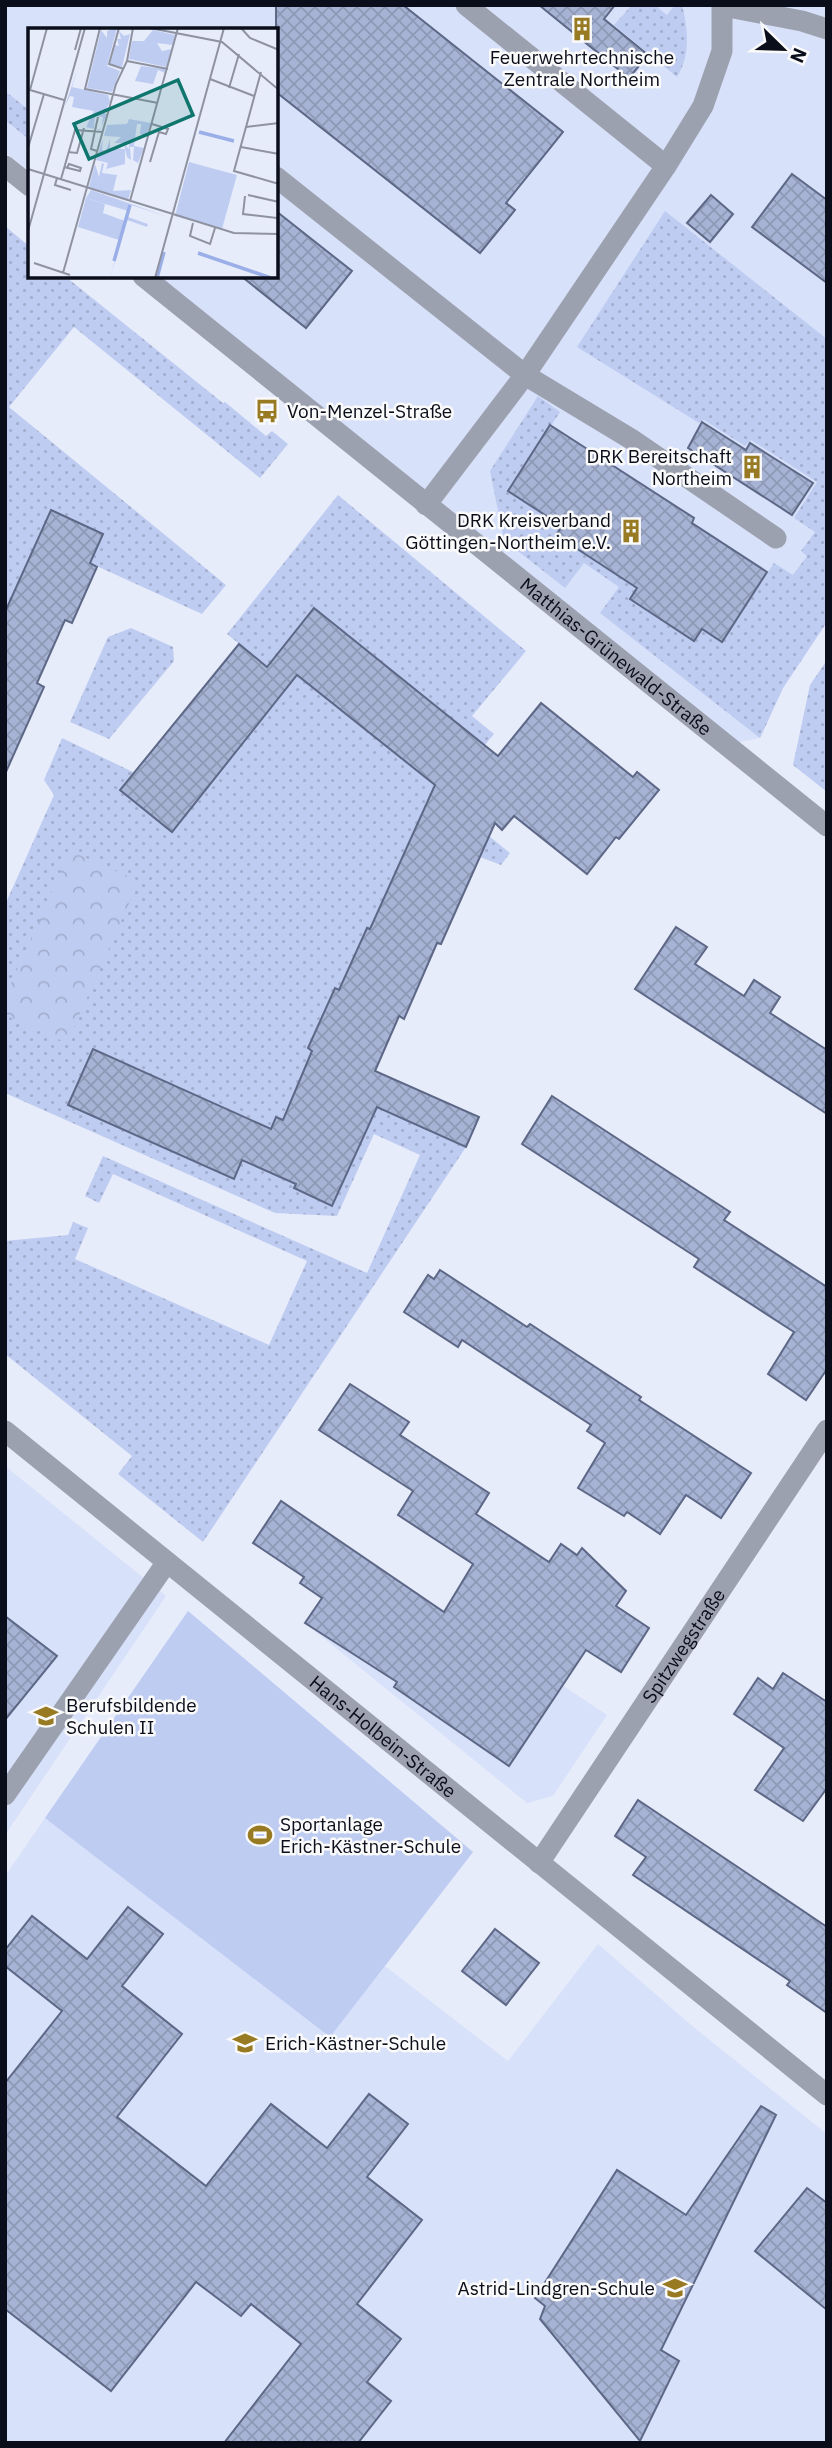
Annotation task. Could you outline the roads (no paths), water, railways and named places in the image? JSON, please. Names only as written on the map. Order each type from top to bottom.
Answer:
[{"type":"street","points":[[466,5],[666,166]]},
{"type":"street","points":[[426,505],[525,375],[666,166],[703,106],[722,51],[723,6],[802,21],[827,29]]},
{"type":"street","points":[[5,166],[28,184]]},
{"type":"street","points":[[278,179],[525,375],[631,439],[776,538]]},
{"type":"street","name":"Matthias-Grünewald-Straße","points":[[144,278],[827,826]]},
{"type":"street","name":"Spitzwegstraße","points":[[539,1863],[827,1430]]},
{"type":"street","name":"Hans-Holbein-Straße","points":[[5,1431],[827,2095]]},
{"type":"street","points":[[5,1795],[167,1562]]},
{"type":"place","name":"Feuerwehrtechnische Zentrale Northeim","points":[[582,29]]},
{"type":"place","name":"Von-Menzel-Straße","points":[[267,411]]},
{"type":"place","name":"DRK Bereitschaft Northeim","points":[[752,467]]},
{"type":"place","name":"DRK Kreisverband Göttingen-Northeim e.V.","points":[[631,531]]},
{"type":"place","name":"Berufsbildende Schulen II","points":[[46,1716]]},
{"type":"place","name":"Sportanlage Erich-Kästner-Schule","points":[[260,1835]]},
{"type":"place","name":"Erich-Kästner-Schule","points":[[245,2043]]},
{"type":"place","name":"Astrid-Lindgren-Schule","points":[[675,2288]]}]
